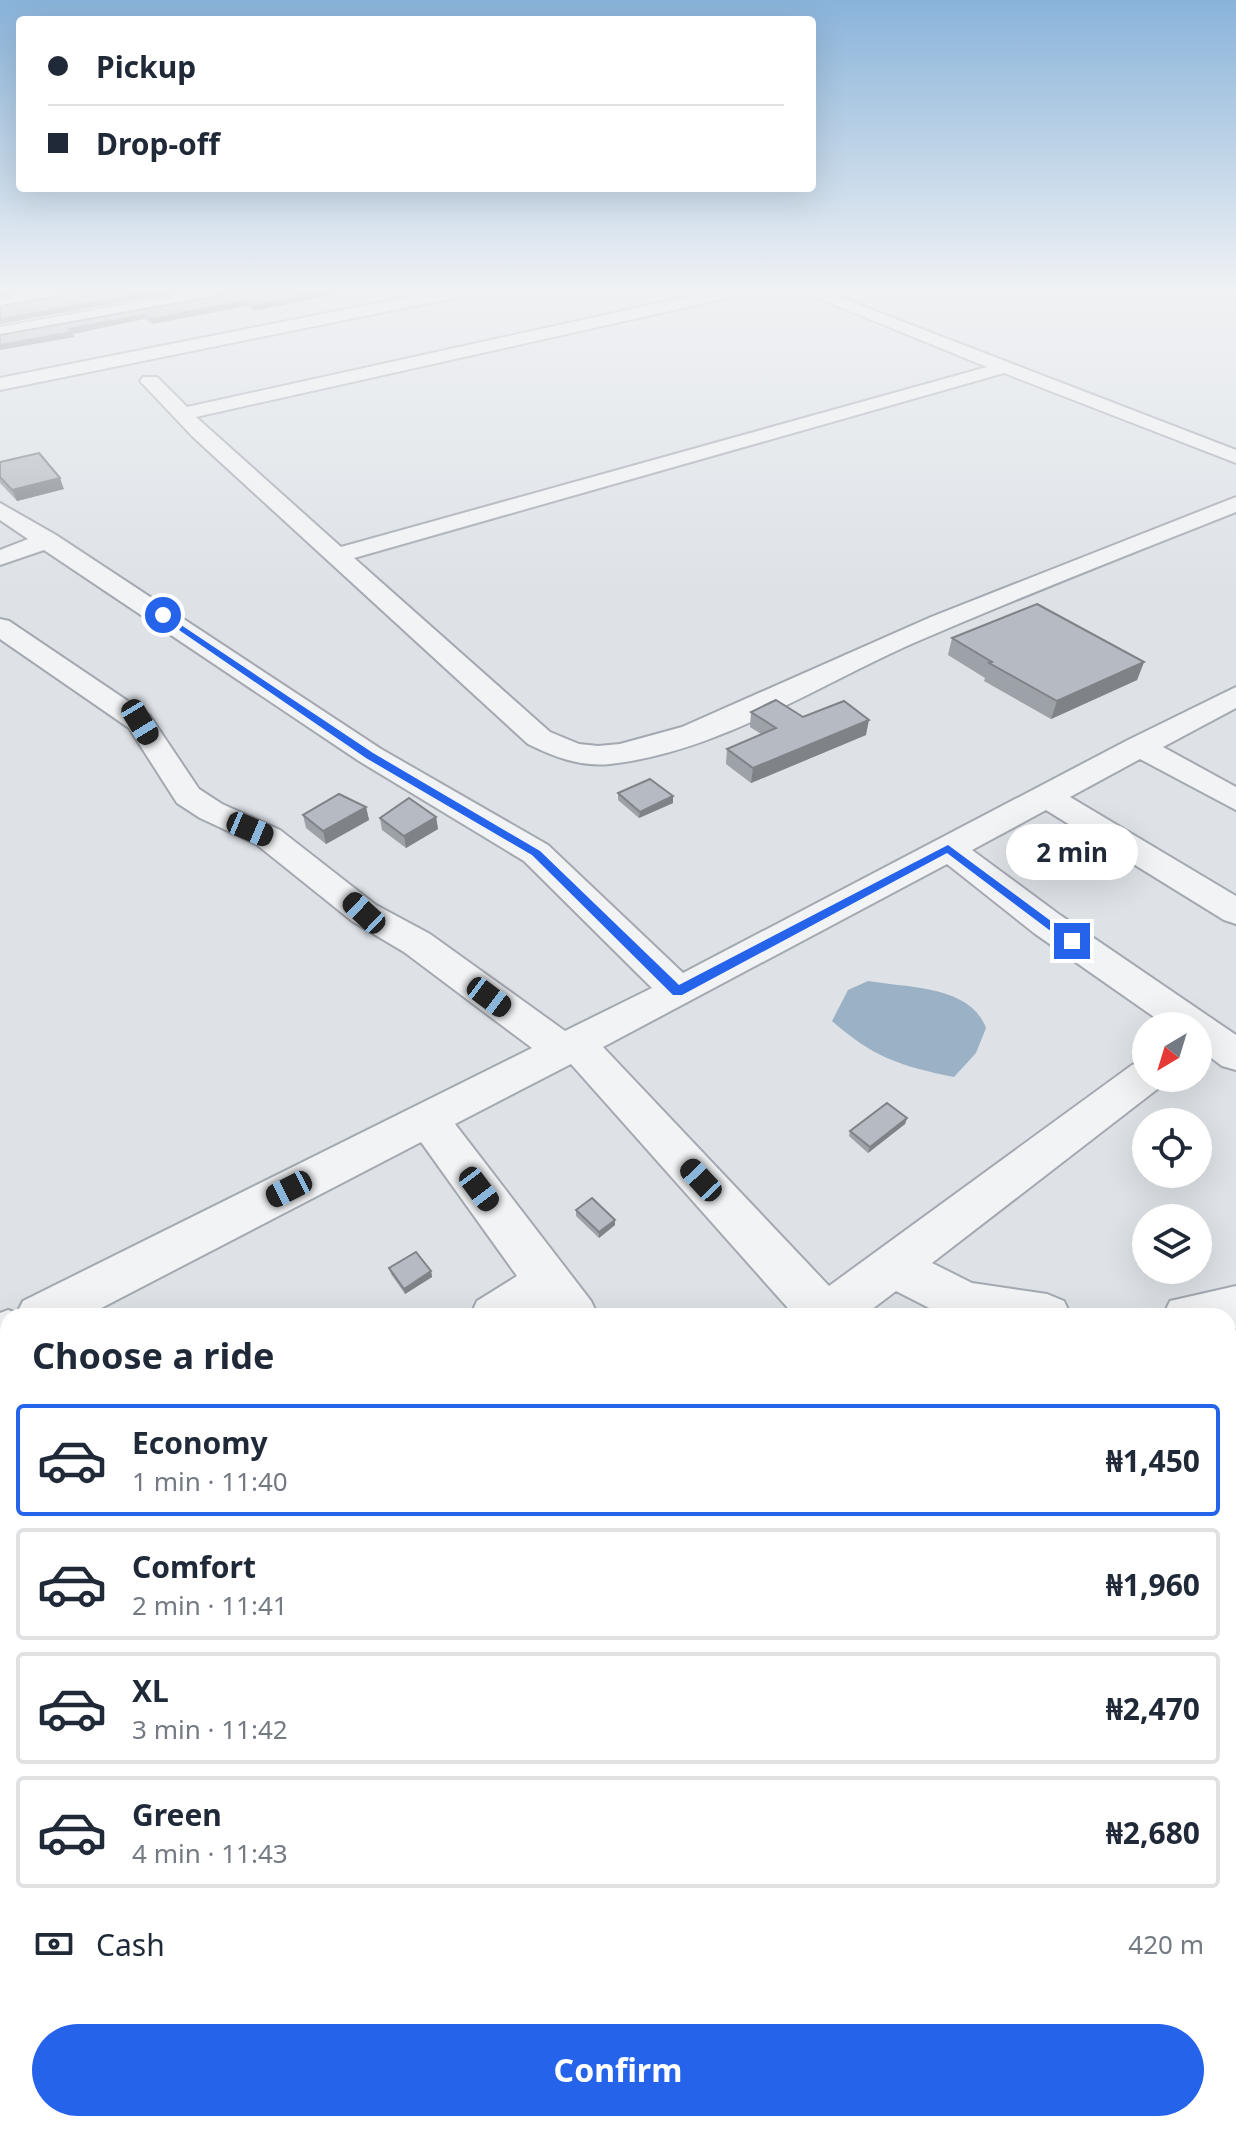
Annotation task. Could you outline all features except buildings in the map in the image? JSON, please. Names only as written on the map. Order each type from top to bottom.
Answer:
[{"type":"street","points":[[161,391],[539,738],[582,756],[619,753],[697,731],[753,709],[898,641],[1236,504]]},
{"type":"street","points":[[184,414],[285,391]]},
{"type":"street","points":[[338,555],[919,391]]},
{"type":"street","points":[[1069,391],[1236,457]]},
{"type":"street","points":[[0,510],[370,755],[536,853],[678,991]]},
{"type":"street","points":[[0,558],[48,540]]},
{"type":"street","points":[[0,627],[140,722],[188,796],[211,811],[268,837],[364,913],[417,943],[569,1047],[818,1308]]},
{"type":"street","points":[[56,1308],[678,991],[1236,696]]},
{"type":"street","points":[[1139,746],[1236,800]]},
{"type":"street","points":[[1045,796],[1236,912]]},
{"type":"street","points":[[948,848],[1047,924],[1172,1012]]},
{"type":"street","points":[[1212,1039],[1236,1055]]},
{"type":"street","points":[[837,1308],[1132,1086]]},
{"type":"street","points":[[427,1119],[561,1299],[526,1308]]},
{"type":"street","points":[[892,1266],[966,1303],[997,1308]]},
{"type":"water","points":[[868,981],[936,991],[966,1004],[978,1014],[986,1028],[976,1053],[954,1077],[902,1064],[874,1052],[832,1021],[848,990]]},
{"type":"route","points":[[163,615],[370,755],[490,823],[536,853],[678,991],[948,848],[1072,941]]}]
